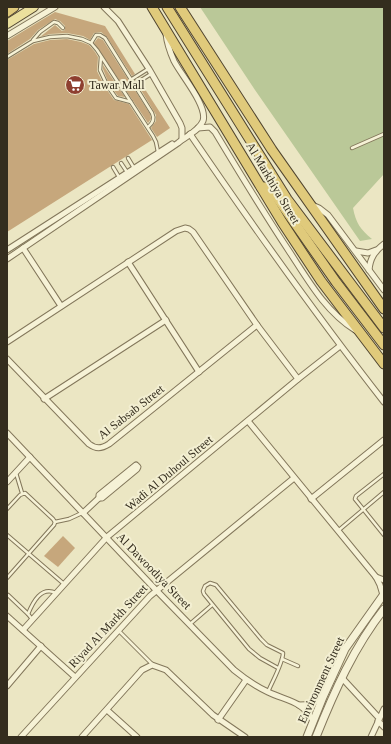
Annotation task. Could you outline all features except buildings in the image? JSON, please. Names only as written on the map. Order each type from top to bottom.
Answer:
[{"type":"highway","points":[[7,12],[14,7]]},
{"type":"highway","points":[[146,7],[164,28]]},
{"type":"highway","name":"Al Markhiya Street","points":[[152,7],[282,222],[321,281],[384,364]]},
{"type":"highway","points":[[166,7],[287,199],[384,328]]},
{"type":"highway","name":"Al Markhiya Street","points":[[180,7],[268,144],[308,203],[384,309]]},
{"type":"highway","points":[[261,187],[270,189],[273,192],[336,282],[384,345]]},
{"type":"main road","points":[[7,24],[34,7]]},
{"type":"street","points":[[7,36],[55,7]]},
{"type":"street","points":[[104,7],[118,21],[150,71],[180,123],[182,128],[182,140]]},
{"type":"street","points":[[7,258],[198,128],[203,119],[203,108],[175,62],[164,28]]},
{"type":"street","points":[[198,128],[210,127],[215,132],[262,210],[316,292],[335,315],[362,334]]},
{"type":"street","points":[[190,134],[248,219],[340,346],[384,402]]},
{"type":"street","points":[[7,250],[126,172],[159,154]]},
{"type":"street","name":"Al Markhiya Street","points":[[308,203],[319,208],[328,215],[384,290]]},
{"type":"street","points":[[7,342],[176,231],[184,228],[193,232],[257,325],[298,379]]},
{"type":"street","points":[[369,270],[371,259],[377,250],[384,244]]},
{"type":"street","points":[[23,248],[61,306]]},
{"type":"street","points":[[356,251],[368,252],[377,250]]},
{"type":"street","points":[[128,262],[199,372]]},
{"type":"street","points":[[44,399],[166,320]]},
{"type":"street","name":"Al Sabsab Street","points":[[7,359],[89,444],[98,449],[104,448],[257,325]]},
{"type":"street","name":"Wadi Al Duhoul Street","points":[[23,630],[30,616],[56,593],[107,537],[340,346]]},
{"type":"street","points":[[248,421],[376,577],[384,595]]},
{"type":"street","name":"Al Dawoodiya Street","points":[[8,436],[83,512],[156,590],[246,680],[268,692],[300,705],[310,715],[313,721]]},
{"type":"street","points":[[312,499],[384,440]]},
{"type":"street","points":[[7,482],[30,457]]},
{"type":"street","name":"Riyad Al Markh Street","points":[[21,737],[156,590],[294,478]]},
{"type":"street","points":[[83,512],[99,498],[102,498],[117,483]]},
{"type":"street","points":[[376,577],[384,580]]},
{"type":"street","name":"Environment Street","points":[[307,737],[345,649],[384,595]]},
{"type":"street","name":"Environment Street","points":[[316,737],[342,678],[365,636],[384,610]]},
{"type":"street","points":[[7,616],[75,677]]},
{"type":"street","points":[[7,686],[42,646]]},
{"type":"street","points":[[82,737],[142,670],[152,665],[166,670],[218,720],[245,737]]},
{"type":"street","points":[[342,678],[384,727]]},
{"type":"street","points":[[218,720],[246,680]]},
{"type":"street","points":[[300,705],[315,703],[323,697]]},
{"type":"street","points":[[372,737],[384,709]]},
{"type":"street","points":[[107,710],[137,737]]},
{"type":"lane","points":[[7,58],[33,41],[40,32],[54,22],[58,23],[63,28]]},
{"type":"lane","points":[[91,44],[96,35],[100,34],[103,36],[132,79],[154,116],[153,122],[148,127]]},
{"type":"lane","points":[[33,41],[50,37],[67,36],[82,39],[91,44],[101,56],[148,127],[156,142],[159,154]]},
{"type":"lane","points":[[101,56],[100,70],[107,85],[116,98],[131,102]]},
{"type":"lane","points":[[132,79],[150,71]]},
{"type":"lane","points":[[135,84],[150,71]]},
{"type":"lane","points":[[352,148],[384,134]]},
{"type":"lane","points":[[128,158],[134,168]]},
{"type":"lane","points":[[121,163],[126,172]]},
{"type":"lane","points":[[113,167],[119,177]]},
{"type":"lane","points":[[16,473],[22,493]]},
{"type":"lane","points":[[384,474],[356,498],[356,501],[384,535]]},
{"type":"lane","points":[[338,531],[384,492]]},
{"type":"lane","points":[[7,509],[22,493]]},
{"type":"lane","points":[[22,493],[27,494],[54,519],[55,522]]},
{"type":"lane","points":[[7,578],[55,522],[69,519],[83,512]]},
{"type":"lane","points":[[7,535],[64,584]]},
{"type":"lane","points":[[268,692],[282,659],[282,652],[264,642],[216,585],[210,583],[205,586],[203,591],[204,594],[252,652],[278,668]]},
{"type":"lane","points":[[8,595],[30,616],[35,599],[44,592],[51,591],[56,593]]},
{"type":"lane","points":[[190,624],[212,605]]},
{"type":"lane","points":[[118,630],[152,665]]},
{"type":"lane","points":[[282,659],[298,666]]},
{"type":"green space","points":[[200,7],[384,7],[384,174],[353,208],[359,225],[372,239],[360,241],[255,90]]},
{"type":"place","name":"Tawar Mall","points":[[75,85]]}]
